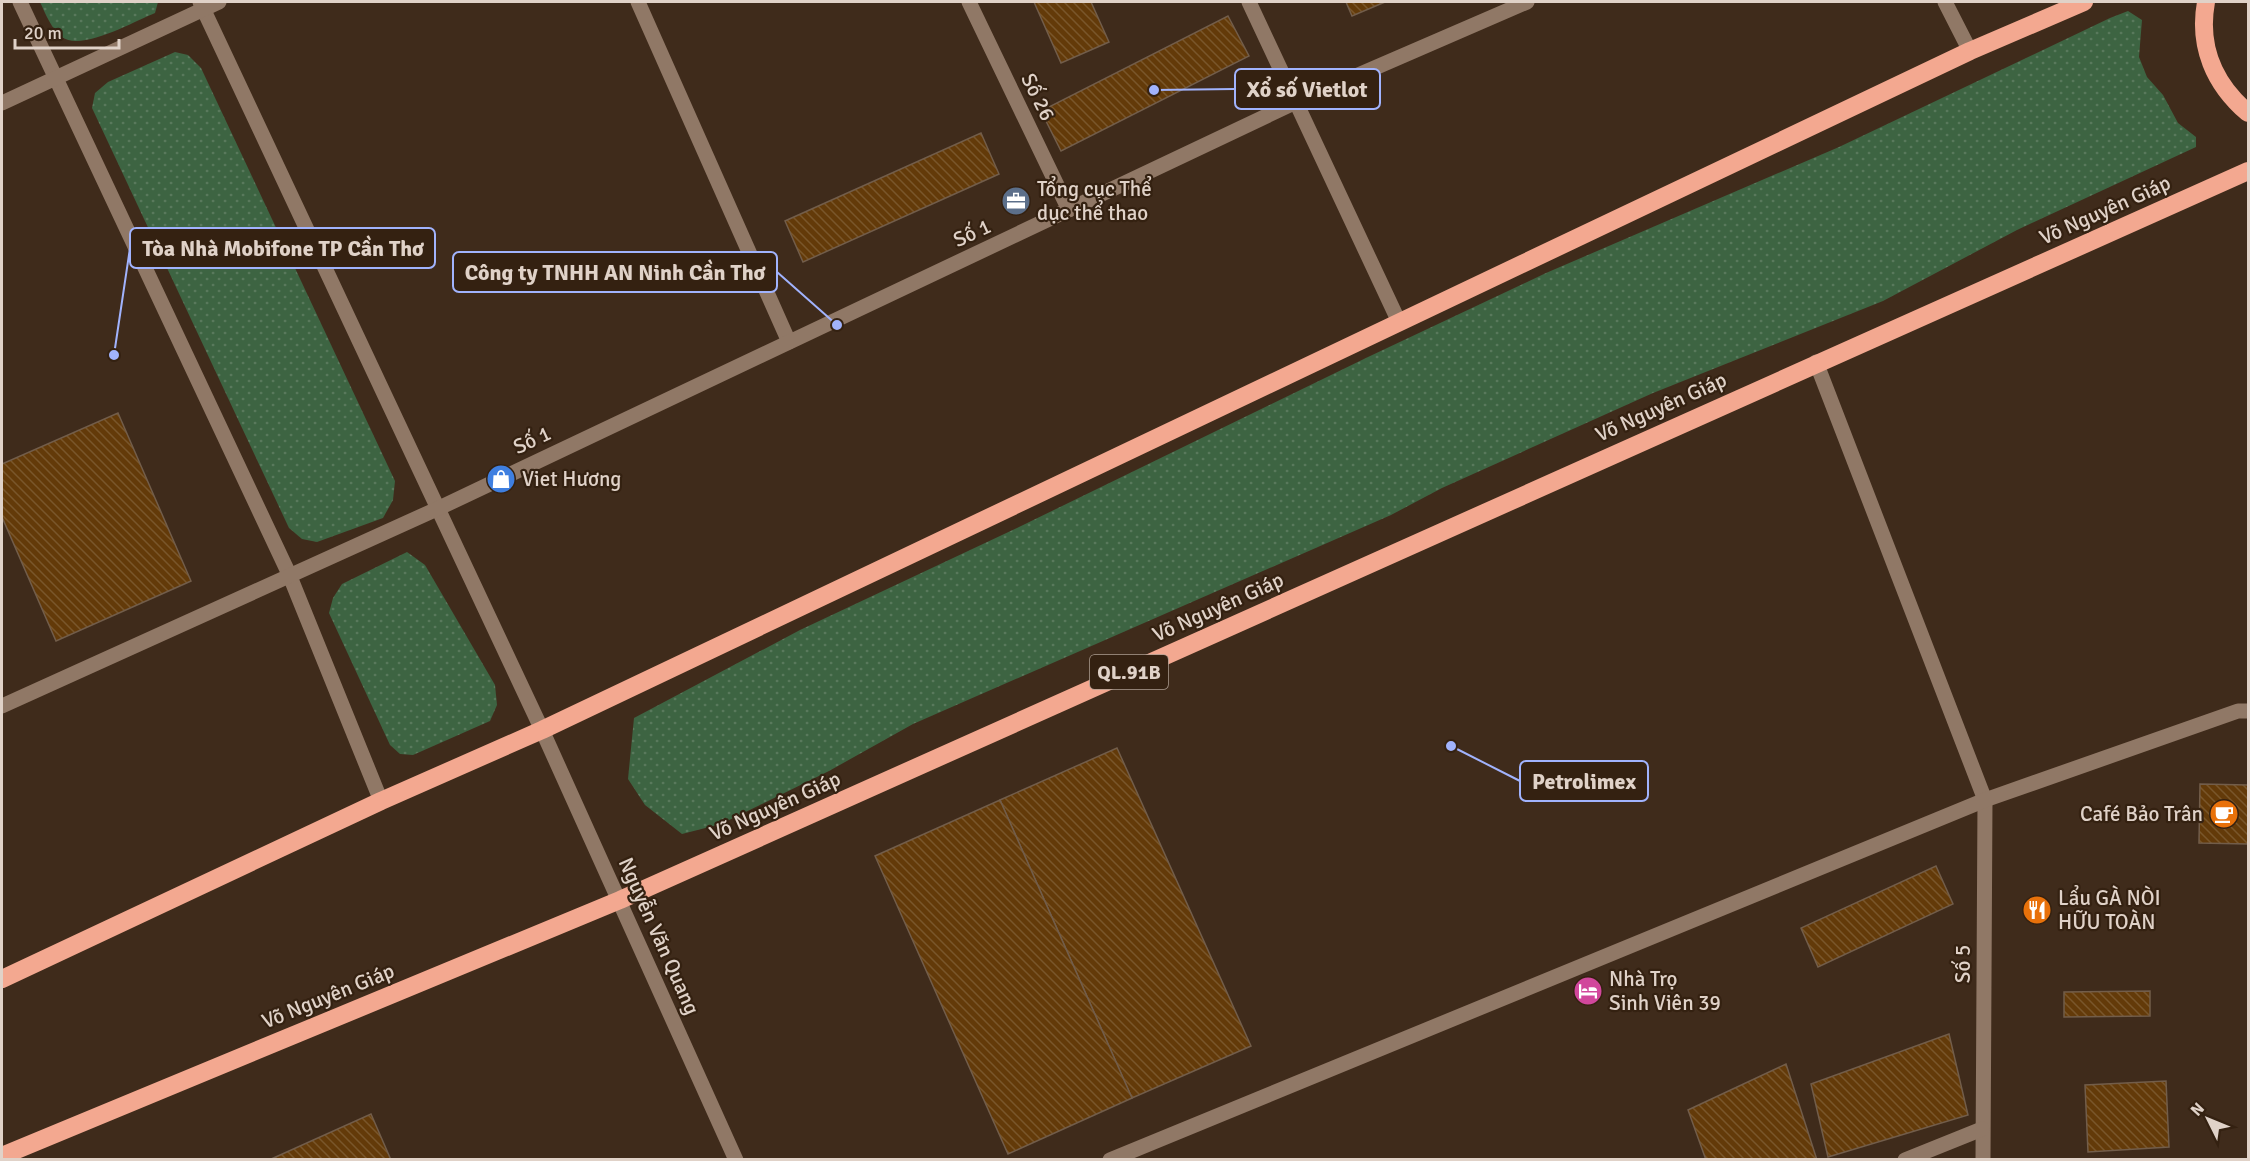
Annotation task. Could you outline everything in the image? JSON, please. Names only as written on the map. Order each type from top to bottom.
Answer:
[{"type":"highway","points":[[2,979],[381,801],[542,730],[1970,51],[2084,2]]},
{"type":"highway","points":[[2206,2],[2203,20],[2207,55],[2222,87],[2248,113]]},
{"type":"highway","name":"Võ Nguyên Giáp","points":[[2,1156],[620,900],[1816,362],[2248,171]]},
{"type":"street","points":[[20,2],[289,574],[381,801]]},
{"type":"street","points":[[2,103],[201,5],[219,2]]},
{"type":"street","points":[[638,2],[789,342]]},
{"type":"street","name":"Số 26","points":[[969,2],[1070,210]]},
{"type":"street","points":[[1249,2],[1399,322]]},
{"type":"street","name":"Số 1","points":[[2,706],[289,574],[437,509],[1296,102],[1527,2]]},
{"type":"street","points":[[1944,2],[1970,51]]},
{"type":"street","name":"Nguyễn Văn Quang","points":[[201,5],[542,730],[736,1160]]},
{"type":"street","points":[[1816,362],[1985,800]]},
{"type":"street","points":[[1110,1160],[1985,800],[2238,711],[2248,711]]},
{"type":"street","name":"Số 5","points":[[1983,1160],[1985,800]]},
{"type":"street","points":[[1905,1160],[1982,1129]]},
{"type":"green space","points":[[40,2],[158,2],[155,13],[108,34],[82,41],[71,41],[62,37],[55,30]]},
{"type":"green space","points":[[2128,11],[2142,20],[2139,57],[2147,77],[2163,95],[2178,123],[2196,137],[2196,147],[2017,230],[1883,301],[1653,393],[1442,488],[1391,515],[913,724],[829,771],[721,824],[682,834],[645,805],[628,779],[634,718],[800,630],[1546,273],[1839,147]]},
{"type":"green space","points":[[175,52],[188,55],[201,68],[395,481],[393,500],[383,518],[317,542],[302,539],[289,528],[92,108],[95,93],[108,82]]},
{"type":"green space","points":[[407,552],[425,565],[495,685],[497,705],[490,721],[413,755],[400,754],[390,745],[329,613],[333,598],[342,584]]},
{"type":"building","points":[[1034,2],[1091,2],[1109,42],[1061,63]]},
{"type":"building","points":[[1346,2],[1385,2],[1352,16]]},
{"type":"building","points":[[1228,16],[1249,56],[1061,151],[1041,111]]},
{"type":"building","points":[[981,133],[999,174],[803,262],[785,221]]},
{"type":"building","points":[[118,413],[191,581],[56,641],[2,517],[2,464]]},
{"type":"building","points":[[1117,748],[1251,1046],[1132,1098],[1000,800]]},
{"type":"building","name":"Café Bảo Trân","points":[[2200,784],[2248,785],[2248,844],[2199,843]]},
{"type":"building","points":[[1000,800],[1132,1098],[1008,1154],[875,856]]},
{"type":"building","points":[[1936,866],[1953,904],[1818,967],[1801,928]]},
{"type":"building","points":[[2150,991],[2150,1016],[2064,1017],[2064,992]]},
{"type":"building","points":[[1949,1034],[1968,1115],[1828,1157],[1811,1084]]},
{"type":"building","points":[[1786,1064],[1817,1160],[1706,1160],[1688,1110]]},
{"type":"building","points":[[2166,1081],[2169,1147],[2088,1152],[2085,1085]]},
{"type":"building","points":[[371,1114],[391,1160],[269,1160]]},
{"type":"place","name":"Xổ số Vietlot","points":[[1154,90]]},
{"type":"place","name":"Tổng cục Thể dục thể thao","points":[[1016,201]]},
{"type":"place","name":"Công ty TNHH AN Ninh Cần Thơ","points":[[837,325]]},
{"type":"place","name":"Tòa Nhà Mobifone TP Cần Thơ","points":[[114,355]]},
{"type":"place","name":"Viet Hương","points":[[501,479]]},
{"type":"place","name":"Petrolimex","points":[[1451,746]]},
{"type":"place","name":"Café Bảo Trân","points":[[2224,814]]},
{"type":"place","name":"Lẩu GÀ NÒI HỮU TOÀN","points":[[2037,910]]},
{"type":"place","name":"Nhà Trọ Sinh Viên 39","points":[[1588,991]]}]
